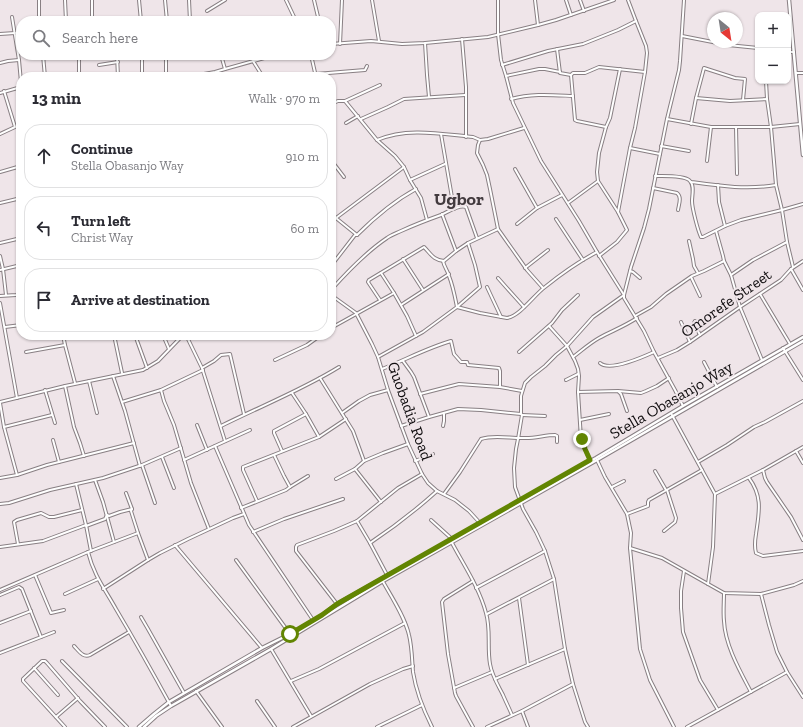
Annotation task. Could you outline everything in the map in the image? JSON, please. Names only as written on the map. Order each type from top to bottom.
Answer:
[{"type":"street","points":[[39,0],[39,16]]},
{"type":"street","points":[[65,0],[66,16]]},
{"type":"street","points":[[92,0],[92,16]]},
{"type":"street","points":[[139,0],[141,16]]},
{"type":"street","points":[[165,0],[167,16]]},
{"type":"street","points":[[189,0],[190,16]]},
{"type":"street","points":[[207,11],[225,0]]},
{"type":"street","points":[[286,0],[294,16]]},
{"type":"street","points":[[314,0],[318,16]]},
{"type":"street","points":[[340,44],[342,0]]},
{"type":"street","points":[[372,0],[379,41]]},
{"type":"street","points":[[498,0],[498,34],[502,65],[511,99],[541,161],[624,296],[669,378],[682,406]]},
{"type":"street","points":[[535,0],[538,25]]},
{"type":"street","points":[[566,0],[571,15]]},
{"type":"street","points":[[580,0],[584,11]]},
{"type":"street","points":[[336,44],[362,41],[379,41],[402,44],[425,43],[488,37],[538,25],[614,0]]},
{"type":"street","points":[[618,212],[648,53],[628,0]]},
{"type":"street","points":[[588,727],[573,684],[565,649],[554,579],[546,551],[523,510],[515,487],[514,468],[521,414],[521,396],[525,383],[531,377],[567,346],[593,317],[624,296],[630,271],[644,228],[666,119],[679,70],[684,0]]},
{"type":"street","points":[[788,0],[800,124],[802,129],[803,155]]},
{"type":"street","points":[[12,17],[16,40]]},
{"type":"street","points":[[502,65],[557,49],[582,44],[618,30],[636,21]]},
{"type":"street","points":[[0,34],[15,33]]},
{"type":"street","points":[[682,36],[728,45],[755,48]]},
{"type":"street","points":[[462,39],[466,81],[466,137]]},
{"type":"street","points":[[425,43],[429,97]]},
{"type":"street","points":[[557,49],[560,72]]},
{"type":"street","points":[[0,63],[19,60],[20,72]]},
{"type":"street","points":[[43,60],[45,72]]},
{"type":"street","points":[[79,60],[79,72]]},
{"type":"street","points":[[142,60],[142,72]]},
{"type":"street","points":[[166,60],[166,72]]},
{"type":"street","points":[[222,60],[225,69]]},
{"type":"street","points":[[215,72],[257,60]]},
{"type":"street","points":[[312,60],[315,72]]},
{"type":"street","points":[[253,61],[260,72]]},
{"type":"street","points":[[99,65],[118,62],[118,72]]},
{"type":"street","points":[[336,73],[365,70],[367,66]]},
{"type":"street","points":[[506,76],[539,69],[571,75],[573,73],[585,73],[599,67],[645,72]]},
{"type":"street","points":[[691,124],[704,68],[735,78],[745,79],[743,100]]},
{"type":"street","points":[[599,256],[617,242],[627,230],[618,212],[598,181],[597,172],[599,153],[610,118],[620,69]]},
{"type":"street","points":[[796,73],[803,73]]},
{"type":"street","points":[[571,75],[575,120],[606,127]]},
{"type":"street","points":[[766,84],[776,185],[792,268],[803,290]]},
{"type":"street","points":[[336,102],[345,101],[380,85]]},
{"type":"street","points":[[0,93],[16,88]]},
{"type":"street","points":[[0,134],[16,128],[4,91]]},
{"type":"street","points":[[511,99],[528,95],[548,94],[573,96]]},
{"type":"street","points":[[360,119],[404,99],[465,95]]},
{"type":"street","points":[[696,98],[730,101],[767,99]]},
{"type":"street","points":[[345,101],[377,140],[395,156],[404,167],[421,198],[426,220]]},
{"type":"street","points":[[346,123],[358,116]]},
{"type":"street","points":[[666,119],[711,127],[771,127],[800,124]]},
{"type":"street","points":[[736,126],[737,174]]},
{"type":"street","points":[[707,161],[711,127]]},
{"type":"street","points":[[377,140],[400,133],[414,132],[473,137],[480,140],[525,128]]},
{"type":"street","points":[[441,134],[454,209]]},
{"type":"street","points":[[480,140],[477,153],[483,164],[498,228],[525,268],[544,288]]},
{"type":"street","points":[[661,146],[689,151]]},
{"type":"street","points":[[630,148],[660,154]]},
{"type":"street","points":[[410,180],[445,163]]},
{"type":"street","points":[[0,172],[16,167]]},
{"type":"street","points":[[336,167],[344,177]]},
{"type":"street","points":[[357,235],[336,218],[404,167]]},
{"type":"street","points":[[515,169],[537,208]]},
{"type":"street","points":[[655,176],[681,177],[691,182],[740,188],[776,185]]},
{"type":"street","points":[[568,203],[598,181]]},
{"type":"street","points":[[691,182],[692,203],[701,236],[703,237],[741,220],[803,204]]},
{"type":"street","points":[[718,185],[725,226]]},
{"type":"street","points":[[653,188],[679,194],[680,198],[678,210]]},
{"type":"street","points":[[336,259],[354,235],[357,235],[386,209],[416,189]]},
{"type":"street","points":[[517,224],[537,208],[562,195]]},
{"type":"street","points":[[0,203],[16,199]]},
{"type":"street","points":[[336,284],[348,271],[388,237],[416,224],[463,206],[466,207],[477,238]]},
{"type":"street","points":[[442,214],[456,251]]},
{"type":"street","points":[[556,219],[583,260]]},
{"type":"street","points":[[443,261],[468,243],[498,228]]},
{"type":"street","points":[[716,231],[724,261],[731,275],[740,306],[762,360]]},
{"type":"street","points":[[0,243],[16,239]]},
{"type":"street","points":[[689,241],[694,259],[694,266],[698,273]]},
{"type":"street","points":[[731,275],[753,260],[788,242]]},
{"type":"street","points":[[378,357],[416,337],[457,307],[480,287],[468,243]]},
{"type":"street","points":[[380,300],[368,282],[369,280],[424,247],[431,256],[443,261],[449,274],[457,307]]},
{"type":"street","points":[[525,268],[548,250]]},
{"type":"street","points":[[457,307],[501,317],[510,317],[524,307],[544,288],[583,260],[597,252]]},
{"type":"street","points":[[0,256],[6,295]]},
{"type":"street","points":[[402,259],[423,290]]},
{"type":"street","points":[[573,357],[589,344],[619,328],[651,307],[666,294],[691,277],[724,261]]},
{"type":"street","name":"Omorefe Street","points":[[658,358],[677,350],[690,342],[740,306],[780,280],[792,268],[803,261]]},
{"type":"street","points":[[2,269],[16,266]]},
{"type":"street","points":[[630,271],[640,278]]},
{"type":"street","points":[[381,273],[408,316],[416,337]]},
{"type":"street","points":[[401,305],[449,274]]},
{"type":"street","points":[[691,277],[700,296]]},
{"type":"street","points":[[498,278],[524,307]]},
{"type":"street","points":[[487,287],[501,317]]},
{"type":"street","points":[[336,325],[394,293]]},
{"type":"street","points":[[760,294],[790,344]]},
{"type":"street","points":[[0,296],[16,295]]},
{"type":"street","points":[[518,352],[549,326],[562,310],[578,295]]},
{"type":"street","name":"Guobadia Road","points":[[336,299],[356,313],[372,344],[378,357],[401,426],[415,462],[422,474],[428,483],[437,491],[455,500],[480,523]]},
{"type":"street","points":[[0,303],[17,398]]},
{"type":"street","points":[[694,320],[700,335]]},
{"type":"street","points":[[681,322],[690,342]]},
{"type":"street","points":[[5,327],[16,326]]},
{"type":"street","points":[[549,326],[567,346],[575,361],[578,374],[582,439],[590,460]]},
{"type":"street","name":"Stella Obasanjo Way","points":[[139,727],[154,714],[184,693],[262,648],[321,617],[337,604],[382,580],[387,575],[451,541],[480,523],[487,521],[590,460],[596,459],[682,406],[762,360],[784,350],[790,344],[803,337]]},
{"type":"street","points":[[64,340],[75,383]]},
{"type":"street","points":[[115,340],[122,373]]},
{"type":"street","points":[[137,340],[147,368]]},
{"type":"street","points":[[166,340],[170,349]]},
{"type":"street","points":[[18,475],[4,427],[0,403],[75,383],[143,370],[158,361],[179,340]]},
{"type":"street","points":[[187,340],[202,369],[225,441]]},
{"type":"street","points":[[276,360],[313,340]]},
{"type":"street","points":[[382,369],[438,345],[452,341],[454,354],[460,362],[466,362],[468,365],[499,368],[500,387]]},
{"type":"street","points":[[520,502],[672,417],[784,350],[803,341]]},
{"type":"street","points":[[26,352],[65,345]]},
{"type":"street","points":[[784,350],[803,380]]},
{"type":"street","points":[[600,363],[602,366],[607,367],[636,360],[654,352]]},
{"type":"street","points":[[122,402],[161,390],[202,369],[221,355],[230,354],[244,414]]},
{"type":"street","points":[[403,361],[414,377],[429,417]]},
{"type":"street","points":[[704,362],[716,386]]},
{"type":"street","points":[[221,426],[292,393],[339,367]]},
{"type":"street","points":[[566,380],[578,374]]},
{"type":"street","points":[[113,376],[141,466],[155,503]]},
{"type":"street","points":[[320,378],[346,419],[364,461]]},
{"type":"street","points":[[578,392],[618,391],[641,393],[657,386],[669,378]]},
{"type":"street","points":[[89,380],[97,413]]},
{"type":"street","points":[[420,394],[459,384],[500,387],[522,391]]},
{"type":"street","points":[[65,386],[74,427],[84,456]]},
{"type":"street","points":[[45,390],[54,423]]},
{"type":"street","points":[[161,390],[174,425],[191,484],[210,529]]},
{"type":"street","points":[[342,413],[370,395],[388,390]]},
{"type":"street","points":[[618,391],[621,394],[627,411]]},
{"type":"street","points":[[292,393],[319,437]]},
{"type":"street","points":[[698,462],[754,427],[803,401]]},
{"type":"street","points":[[401,426],[458,409],[545,416]]},
{"type":"street","points":[[671,413],[715,494],[713,547],[708,584]]},
{"type":"street","points":[[282,451],[274,432],[306,414]]},
{"type":"street","points":[[443,426],[444,414]]},
{"type":"street","points":[[580,420],[609,414]]},
{"type":"street","points":[[4,427],[52,415]]},
{"type":"street","points":[[257,501],[243,467],[247,464],[319,437],[346,419]]},
{"type":"street","points":[[197,425],[207,450]]},
{"type":"street","points":[[184,460],[250,430]]},
{"type":"street","points":[[444,494],[481,439],[490,437],[504,437],[518,439],[555,435],[557,436],[558,442]]},
{"type":"street","points":[[53,440],[59,462]]},
{"type":"street","points":[[0,478],[18,475],[47,465],[134,444]]},
{"type":"street","points":[[336,479],[364,461],[408,444]]},
{"type":"street","points":[[215,446],[249,525],[313,620]]},
{"type":"street","points":[[715,494],[749,478],[803,447]]},
{"type":"street","points":[[0,504],[9,503],[50,490],[95,480],[141,466],[181,448]]},
{"type":"street","points":[[796,451],[803,463]]},
{"type":"street","points":[[415,462],[433,454]]},
{"type":"street","points":[[274,455],[290,487]]},
{"type":"street","points":[[162,457],[174,488]]},
{"type":"street","points":[[596,459],[627,514],[631,533],[630,548],[640,649],[650,680],[674,727]]},
{"type":"street","points":[[355,468],[381,502]]},
{"type":"street","points":[[627,514],[648,506],[649,500],[702,470]]},
{"type":"street","points":[[763,470],[767,482],[791,517],[803,540]]},
{"type":"street","points":[[655,471],[671,498],[676,518],[675,522],[664,530]]},
{"type":"street","points":[[337,604],[296,551],[297,545],[357,521],[398,488],[422,474]]},
{"type":"street","points":[[241,508],[286,490],[308,476]]},
{"type":"street","points":[[749,478],[756,489],[759,499],[754,547],[756,552],[763,556],[803,551]]},
{"type":"street","points":[[95,480],[107,515],[114,542]]},
{"type":"street","points":[[612,487],[624,481]]},
{"type":"street","points":[[76,484],[91,551]]},
{"type":"street","points":[[370,543],[407,516],[437,491]]},
{"type":"street","points":[[126,493],[148,560]]},
{"type":"street","points":[[253,532],[284,519],[343,499]]},
{"type":"street","points":[[0,547],[42,541],[105,519],[107,515],[109,516],[132,509]]},
{"type":"street","points":[[18,544],[14,522],[17,520],[42,513],[49,517],[54,517],[82,510]]},
{"type":"street","points":[[103,589],[148,560],[175,545],[244,514]]},
{"type":"street","points":[[431,520],[451,541],[476,588],[487,614],[489,654],[492,672],[512,715]]},
{"type":"street","points":[[357,521],[387,575]]},
{"type":"street","points":[[144,727],[170,704],[271,649],[382,580],[487,521]]},
{"type":"street","points":[[0,590],[88,552],[138,533]]},
{"type":"street","points":[[175,545],[262,648]]},
{"type":"street","points":[[630,548],[662,558],[724,593],[762,594],[803,581]]},
{"type":"street","points":[[476,588],[546,551]]},
{"type":"street","points":[[88,552],[91,566],[103,589],[115,607],[170,704]]},
{"type":"street","points":[[236,560],[290,634]]},
{"type":"street","points":[[684,571],[681,608],[683,632],[700,680],[718,710]]},
{"type":"street","points":[[35,575],[50,611],[53,613],[64,610]]},
{"type":"street","points":[[65,594],[98,579]]},
{"type":"street","points":[[487,614],[554,579]]},
{"type":"street","points":[[382,580],[405,623],[409,635],[417,690],[432,727]]},
{"type":"street","points":[[472,581],[444,598],[442,602],[448,654],[454,688],[456,696],[473,727]]},
{"type":"street","points":[[0,595],[19,587],[22,589],[41,637]]},
{"type":"street","points":[[724,593],[724,622],[728,641],[751,692]]},
{"type":"street","points":[[762,594],[777,652],[787,672],[803,697]]},
{"type":"street","points":[[519,598],[528,665]]},
{"type":"street","points":[[0,623],[31,611]]},
{"type":"street","points":[[140,617],[184,693]]},
{"type":"street","points":[[291,681],[319,669],[405,623]]},
{"type":"street","points":[[0,653],[54,632]]},
{"type":"street","points":[[74,646],[84,656],[90,655],[129,632]]},
{"type":"street","points":[[271,649],[311,716]]},
{"type":"street","points":[[495,679],[565,649]]},
{"type":"street","points":[[66,727],[23,681],[23,679],[42,661],[45,661],[105,727]]},
{"type":"street","points":[[62,661],[127,727]]},
{"type":"street","points":[[292,727],[370,684],[413,666]]},
{"type":"street","points":[[34,668],[58,695]]},
{"type":"street","points":[[454,688],[492,672]]},
{"type":"street","points":[[687,727],[787,672]]},
{"type":"street","points":[[487,727],[522,711],[573,684]]},
{"type":"street","points":[[196,691],[222,727]]},
{"type":"street","points":[[56,717],[78,698]]},
{"type":"street","points":[[257,701],[275,727]]},
{"type":"street","points":[[377,727],[422,705]]},
{"type":"street","points":[[522,711],[528,727]]},
{"type":"district","name":"Ugbor","points":[[459,199]]},
{"type":"route","points":[[290,634],[318,618],[337,604],[590,460],[582,439]]}]
